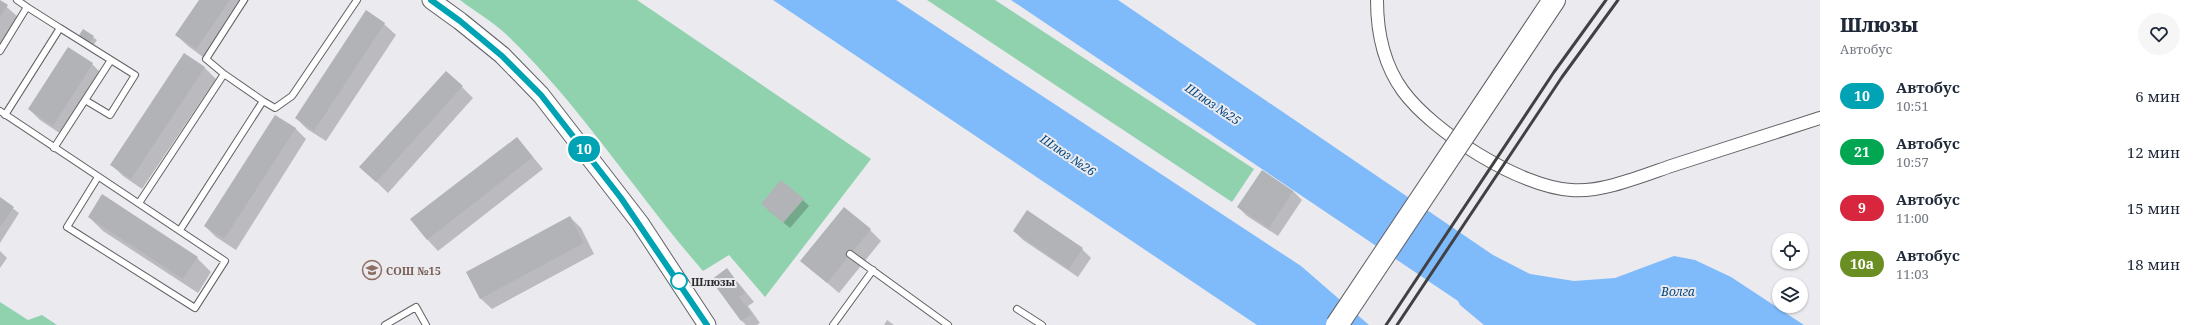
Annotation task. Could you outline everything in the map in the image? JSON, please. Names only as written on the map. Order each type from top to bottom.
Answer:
[{"type":"highway","points":[[1337,325],[1554,0]]},
{"type":"main road","points":[[430,0],[460,21],[502,56],[541,95],[635,217],[707,325]]},
{"type":"street","points":[[1377,0],[1377,23],[1388,64],[1403,90],[1421,112],[1448,133],[1497,164],[1535,182],[1572,190],[1611,186],[1820,118]]},
{"type":"lane","points":[[17,0],[135,75],[110,116],[85,100]]},
{"type":"lane","points":[[244,0],[206,59],[224,74],[275,108],[292,96],[357,0]]},
{"type":"lane","points":[[0,51],[27,7]]},
{"type":"lane","points":[[60,28],[3,113],[225,261],[195,308],[67,227],[98,177]]},
{"type":"lane","points":[[54,148],[111,60]]},
{"type":"lane","points":[[139,203],[224,74]]},
{"type":"lane","points":[[180,230],[263,101]]},
{"type":"lane","points":[[850,254],[948,325]]},
{"type":"lane","points":[[834,325],[873,270]]},
{"type":"lane","points":[[385,325],[416,307],[426,325]]},
{"type":"lane","points":[[1017,308],[1041,325]]},
{"type":"green space","points":[[460,0],[637,0],[871,159],[765,297],[729,255],[703,271],[655,213],[586,123],[537,66],[500,28]]},
{"type":"green space","points":[[927,0],[995,0],[1254,169],[1232,202]]},
{"type":"green space","points":[[0,302],[28,320],[42,315],[57,325],[0,325]]},
{"type":"water","name":"Шлюз №26","points":[[773,0],[896,0],[1301,266],[1369,325],[1257,325]]},
{"type":"water","points":[[1011,0],[1118,0],[1493,255],[1530,274],[1574,281],[1615,278],[1674,256],[1695,260],[1731,277],[1772,304],[1772,313],[1786,313],[1804,325],[1484,325],[1460,305],[1458,301]]},
{"type":"building","points":[[0,0],[8,5],[0,17]]},
{"type":"building","points":[[199,0],[230,0],[196,49],[175,35]]},
{"type":"building","points":[[366,10],[385,23],[314,131],[295,118]]},
{"type":"building","points":[[83,29],[94,36],[89,44],[78,37]]},
{"type":"building","points":[[68,47],[93,63],[53,126],[28,109]]},
{"type":"building","points":[[184,53],[205,67],[131,179],[110,165]]},
{"type":"building","points":[[446,71],[463,86],[376,182],[359,167]]},
{"type":"building","points":[[275,115],[296,128],[224,239],[204,226]]},
{"type":"building","points":[[517,137],[533,157],[427,240],[410,219]]},
{"type":"building","points":[[1262,170],[1293,191],[1269,228],[1237,207]]},
{"type":"building","points":[[781,180],[804,199],[783,223],[761,204]]},
{"type":"building","points":[[102,194],[198,257],[183,279],[88,217]]},
{"type":"building","points":[[0,197],[14,207],[0,227]]},
{"type":"building","points":[[844,207],[871,229],[827,283],[800,261]]},
{"type":"building","points":[[1027,210],[1083,248],[1069,269],[1013,231]]},
{"type":"building","points":[[570,216],[584,243],[480,299],[466,272]]},
{"type":"building","points":[[727,268],[745,293],[739,297],[752,314],[741,321],[711,280]]},
{"type":"railway","points":[[1386,325],[1554,72],[1606,0]]},
{"type":"railway","points":[[1397,325],[1562,77],[1618,0]]},
{"type":"bus line","name":"10","points":[[431,0],[460,21],[502,56],[541,95],[612,185],[640,224],[707,325]]},
{"type":"place","name":"СОШ №15","points":[[372,270]]},
{"type":"place","name":"Шлюзы","points":[[679,281]]},
{"type":"water label","name":"Шлюз №25","points":[[1213,104]]},
{"type":"water label","name":"Волга","points":[[1678,291]]}]
